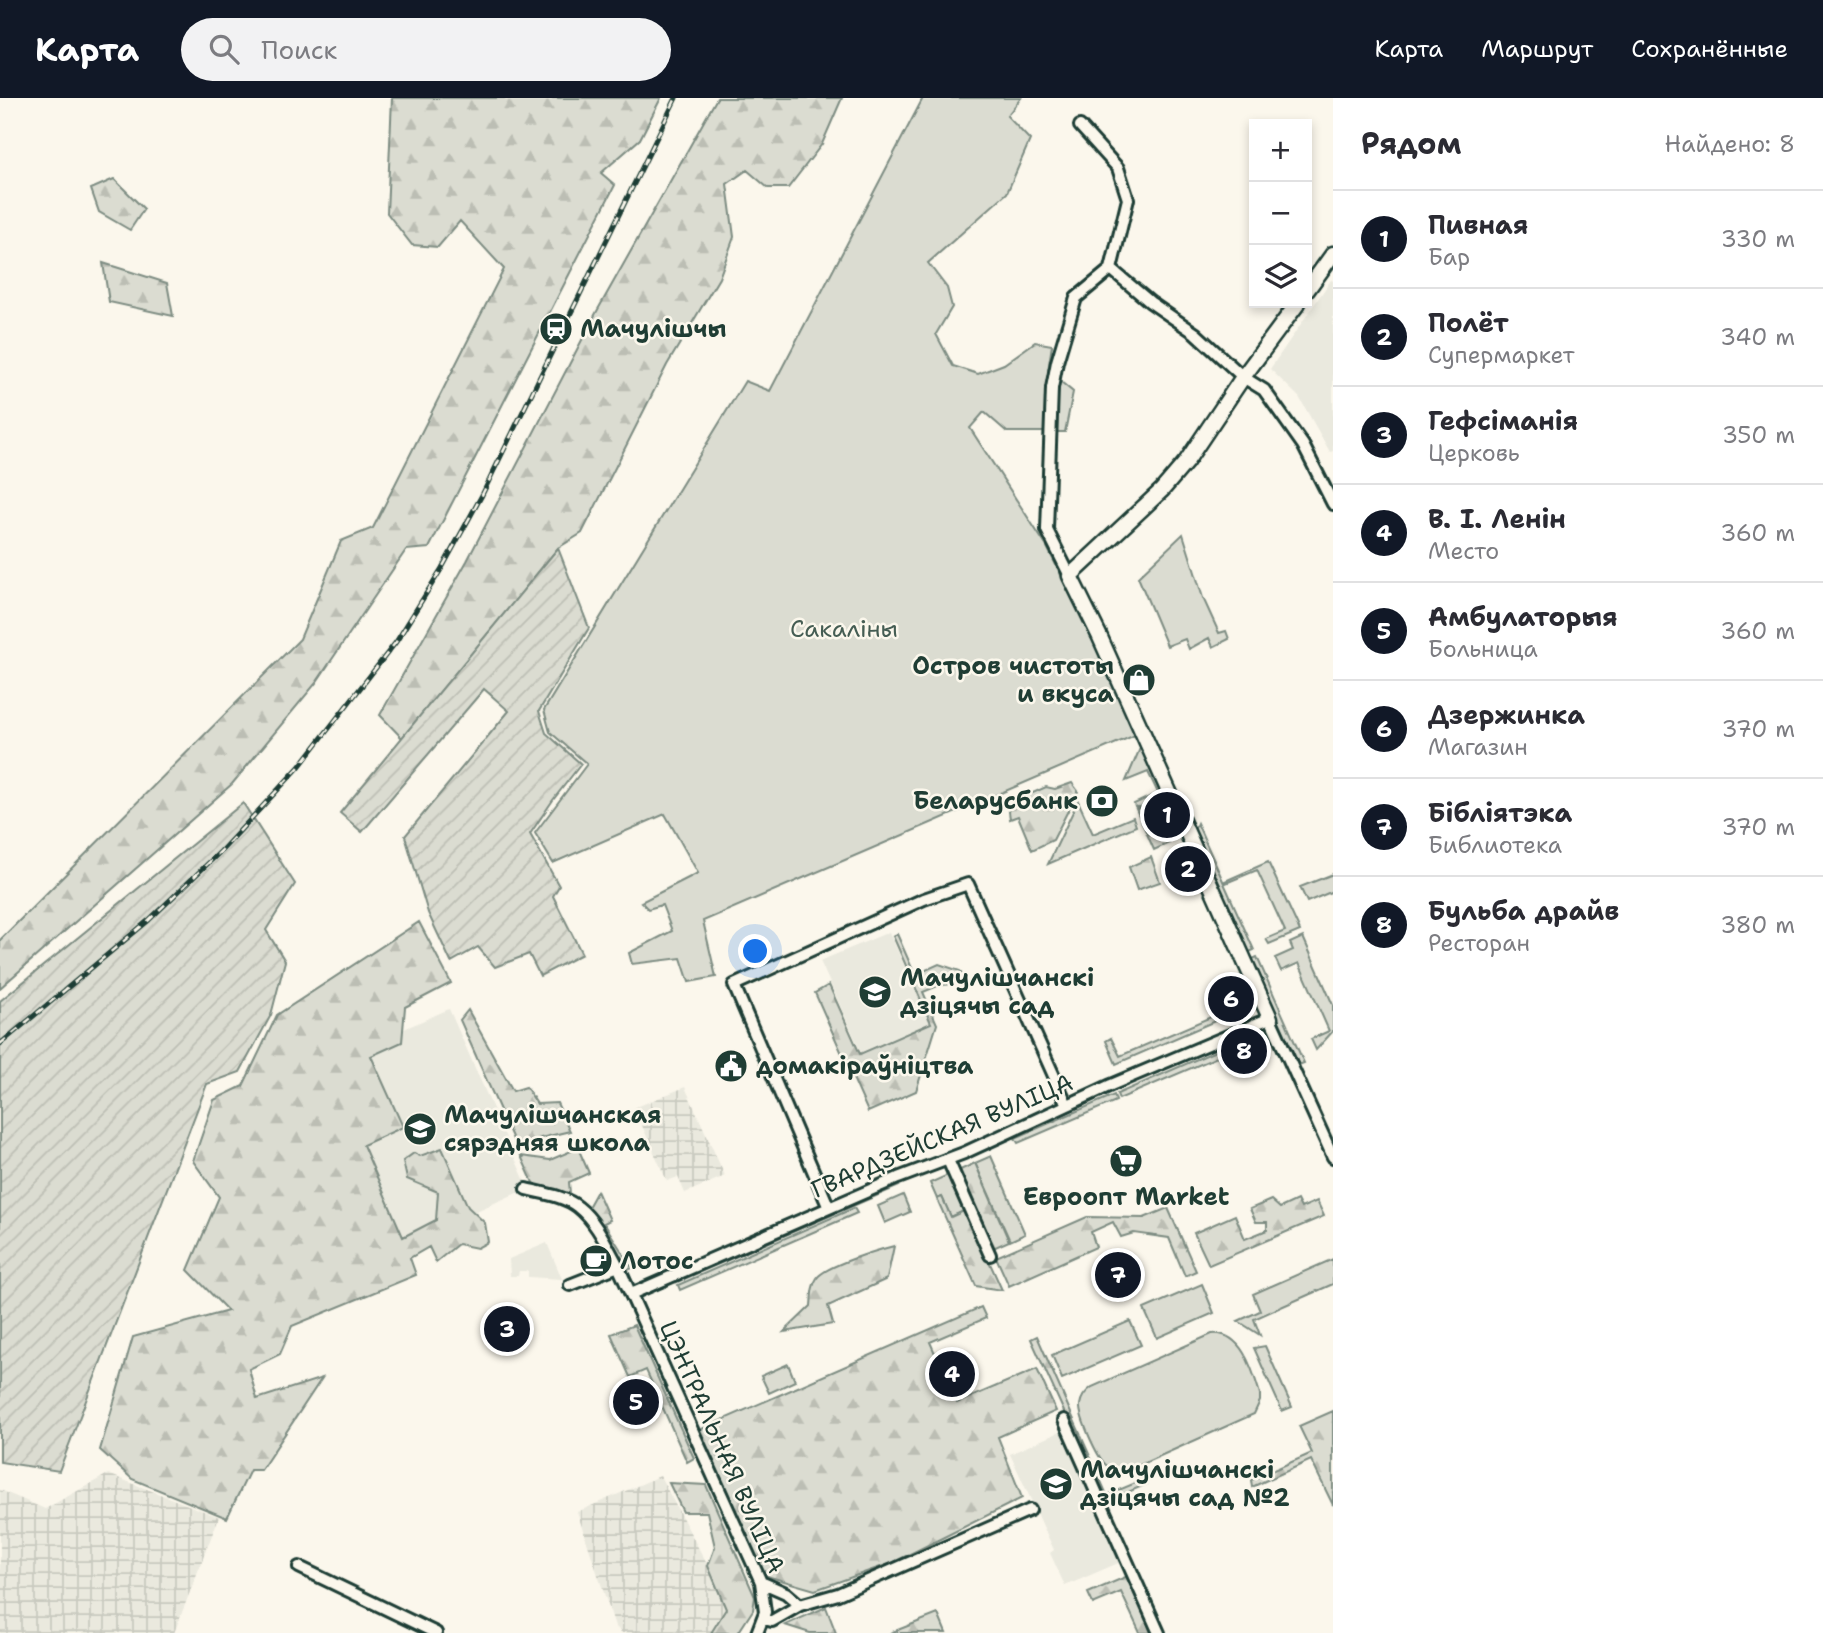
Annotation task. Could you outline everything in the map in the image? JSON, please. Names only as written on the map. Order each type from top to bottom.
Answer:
[{"type":"main road","points":[[1312,283],[1333,254]]},
{"type":"main road","points":[[1270,1018],[1105,648],[1070,576],[1162,490],[1186,461],[1294,308]]},
{"type":"street","points":[[1070,576],[1047,530],[1052,388],[1056,362],[1076,298],[1111,269],[1128,199],[1118,168],[1080,126]]},
{"type":"street","points":[[1111,269],[1150,302],[1195,333],[1243,377],[1270,396],[1303,444],[1333,505]]},
{"type":"street","points":[[830,1208],[734,985],[925,899],[968,884],[1067,1105]]},
{"type":"street","points":[[1270,1018],[1333,1157]]},
{"type":"street","name":"ГВАРДЗЕЙСКАЯ ВУЛІЦА","points":[[631,1294],[948,1160],[1067,1105],[1270,1018]]},
{"type":"street","points":[[948,1160],[990,1255]]},
{"type":"street","name":"ЦЭНТРАЛЬНАЯ ВУЛІЦА","points":[[526,1189],[568,1201],[579,1207],[600,1234],[618,1266],[761,1582],[765,1605],[764,1619]]},
{"type":"street","points":[[570,1285],[618,1266]]},
{"type":"street","points":[[1064,1420],[1159,1633]]},
{"type":"street","points":[[757,1633],[764,1619],[772,1621],[800,1605],[838,1594],[1030,1510]]},
{"type":"street","points":[[299,1567],[436,1633]]},
{"type":"street","points":[[761,1582],[786,1593],[800,1605]]},
{"type":"shaded area","points":[[1331,280],[1333,281],[1333,451],[1330,452],[1299,397],[1270,369]]},
{"type":"shaded area","name":"Мачулішчанскі дзіцячы сад","points":[[889,932],[930,1022],[861,1052],[820,961]]},
{"type":"shaded area","name":"Мачулішчанская сярэдняя школа","points":[[449,1009],[528,1188],[391,1249],[312,1070]]},
{"type":"shaded area","points":[[685,1087],[725,1176],[685,1193],[678,1177],[667,1181],[634,1108]]},
{"type":"shaded area","points":[[547,1243],[562,1279],[528,1277],[528,1271],[519,1271],[518,1276],[510,1276],[509,1259]]},
{"type":"shaded area","name":"Мачулішчанскі дзіцячы сад №2","points":[[1064,1430],[1123,1561],[1065,1586],[1050,1553],[1054,1550],[1010,1454]]},
{"type":"shaded area","points":[[108,1474],[219,1517],[174,1633],[0,1633],[0,1490],[45,1509]]},
{"type":"shaded area","points":[[660,1476],[708,1566],[726,1609],[711,1633],[622,1633],[615,1626],[577,1512]]},
{"type":"green space","points":[[392,98],[661,98],[640,139],[601,173],[615,185],[429,548],[406,550],[316,683],[232,784],[0,988],[0,940],[300,639],[341,541],[373,528],[504,269],[460,221],[438,247],[412,245],[387,213]]},
{"type":"green space","points":[[717,98],[842,98],[822,144],[788,188],[768,188],[747,170],[727,184],[734,237],[719,278],[667,365],[582,533],[558,548],[402,738],[380,715],[467,561],[596,313]]},
{"type":"green space","name":"Сакаліны","points":[[923,98],[1021,98],[1007,116],[1030,140],[1007,193],[928,263],[947,288],[952,307],[936,334],[953,366],[978,374],[1004,364],[1035,342],[1052,345],[1048,371],[1073,392],[1065,432],[1007,432],[984,412],[970,428],[1047,547],[1140,733],[703,921],[716,977],[689,982],[681,958],[632,964],[629,953],[672,931],[662,905],[648,909],[641,902],[698,873],[665,814],[553,863],[535,833],[587,764],[550,732],[544,710],[745,381],[770,391]]},
{"type":"green space","points":[[114,179],[144,209],[130,230],[99,212],[91,189]]},
{"type":"green space","points":[[103,263],[167,283],[173,316],[109,302]]},
{"type":"green space","points":[[1183,534],[1203,598],[1219,633],[1226,631],[1229,639],[1213,647],[1209,638],[1189,649],[1185,639],[1167,646],[1138,577]]},
{"type":"green space","points":[[558,548],[589,628],[539,711],[546,733],[581,764],[530,834],[559,886],[553,896],[582,954],[540,976],[529,954],[495,967],[478,947],[451,962],[428,913],[405,836],[509,711],[484,689],[362,832],[340,813]]},
{"type":"green space","points":[[1141,746],[1168,806],[1135,807],[1134,804],[1158,793],[1148,772],[1126,781]]},
{"type":"green space","points":[[1072,783],[1078,791],[1053,840],[1032,850],[1018,816],[1010,819],[1008,804],[1046,787],[1055,789]]},
{"type":"green space","points":[[1078,801],[1093,834],[1133,817],[1136,826],[1048,864]]},
{"type":"green space","points":[[243,803],[295,884],[266,930],[285,961],[271,1015],[240,1072],[207,1084],[59,1471],[0,1462],[0,1001]]},
{"type":"green space","points":[[1168,808],[1169,811],[1158,816],[1169,843],[1154,850],[1136,809]]},
{"type":"green space","points":[[1197,823],[1254,950],[1245,954],[1192,835]]},
{"type":"green space","points":[[1151,857],[1160,882],[1137,890],[1129,867]]},
{"type":"green space","points":[[1268,862],[1300,931],[1269,944],[1266,939],[1285,931],[1257,870],[1226,883],[1225,881]]},
{"type":"green space","points":[[1333,874],[1333,891],[1307,902],[1300,887]]},
{"type":"green space","points":[[419,922],[451,983],[405,1007],[402,1042],[371,1056],[403,1127],[363,1145],[403,1237],[436,1220],[438,1192],[407,1179],[403,1161],[414,1153],[420,1156],[442,1148],[468,1207],[485,1223],[488,1242],[477,1248],[458,1244],[436,1262],[429,1247],[410,1258],[416,1275],[292,1326],[280,1354],[249,1369],[257,1399],[322,1378],[261,1470],[250,1470],[227,1518],[132,1479],[100,1450],[133,1337],[228,1311],[188,1270],[219,1197],[193,1161],[214,1100],[243,1086],[277,1015]]},
{"type":"green space","points":[[897,934],[915,975],[939,964],[960,971],[966,983],[940,985],[923,992],[937,1024],[916,1091],[868,1112],[815,993],[829,985],[860,1054],[931,1023],[893,936]]},
{"type":"green space","points":[[1303,937],[1333,1005],[1333,1031],[1316,1050],[1311,1039],[1329,1031],[1299,963],[1281,971],[1275,958],[1293,950],[1290,943]]},
{"type":"green space","points":[[1257,957],[1304,1063],[1296,1066],[1248,961]]},
{"type":"green space","points":[[468,1010],[513,1091],[526,1087],[537,1104],[557,1103],[570,1131],[515,1144],[460,1020]]},
{"type":"green space","points":[[1220,1013],[1222,1018],[1116,1064],[1106,1041],[1111,1038],[1120,1056]]},
{"type":"green space","points":[[1220,1049],[1222,1055],[1119,1099],[1117,1094]]},
{"type":"green space","points":[[1114,1095],[1116,1101],[1018,1143],[1015,1138]]},
{"type":"green space","points":[[578,1148],[589,1173],[569,1182],[570,1193],[565,1195],[534,1185],[521,1156],[550,1160]]},
{"type":"green space","points":[[991,1156],[1025,1234],[1010,1241],[975,1163]]},
{"type":"green space","points":[[975,1163],[1009,1241],[991,1249],[956,1172]]},
{"type":"green space","points":[[950,1174],[966,1210],[951,1217],[942,1197],[937,1199],[930,1183]]},
{"type":"green space","points":[[896,1182],[899,1186],[677,1282],[678,1277]]},
{"type":"green space","points":[[597,1191],[610,1220],[604,1223],[632,1268],[626,1271],[587,1209]]},
{"type":"green space","points":[[903,1195],[910,1212],[885,1223],[878,1206]]},
{"type":"green space","points":[[942,1197],[951,1217],[966,1210],[1002,1290],[976,1286],[937,1199]]},
{"type":"green space","points":[[1271,1200],[1280,1208],[1297,1200],[1301,1208],[1317,1201],[1324,1216],[1209,1265],[1194,1233],[1235,1215],[1245,1239],[1267,1230],[1267,1222],[1256,1222],[1250,1209]]},
{"type":"green space","points":[[854,1208],[857,1213],[680,1290],[678,1285]]},
{"type":"green space","points":[[1168,1208],[1196,1271],[1185,1276],[1169,1238],[1134,1233],[1121,1237],[1113,1222],[1091,1232],[1096,1247],[1009,1286],[996,1257],[1087,1217],[1144,1218]]},
{"type":"green space","points":[[894,1246],[887,1279],[828,1306],[833,1324],[784,1332],[811,1306],[814,1285],[822,1273],[852,1259]]},
{"type":"green space","points":[[1333,1259],[1333,1284],[1254,1319],[1260,1335],[1238,1321],[1260,1311],[1253,1294]]},
{"type":"green space","points":[[1202,1284],[1214,1313],[1157,1338],[1144,1309]]},
{"type":"green space","points":[[981,1307],[986,1318],[930,1342],[957,1403],[1037,1369],[1056,1411],[998,1437],[1022,1498],[892,1563],[815,1590],[763,1575],[697,1431]]},
{"type":"green space","points":[[1130,1321],[1141,1345],[1062,1379],[1052,1355]]},
{"type":"green space","points":[[634,1325],[694,1458],[687,1462],[646,1370],[630,1377],[611,1334]]},
{"type":"green space","points":[[1212,1334],[1231,1339],[1245,1354],[1260,1394],[1254,1414],[1131,1469],[1118,1470],[1106,1465],[1082,1418],[1080,1405],[1085,1393],[1092,1387]]},
{"type":"green space","points":[[1037,1336],[1107,1495],[1145,1479],[1147,1484],[1105,1502],[1031,1339]]},
{"type":"green space","points":[[1265,1346],[1292,1407],[1282,1411],[1254,1348]]},
{"type":"green space","points":[[788,1364],[795,1381],[769,1393],[761,1376]]},
{"type":"green space","points":[[1333,1411],[1333,1505],[1311,1460],[1252,1487],[1251,1480],[1312,1453],[1299,1426]]},
{"type":"green space","points":[[669,1483],[706,1485],[755,1597],[753,1610],[738,1633],[711,1633],[726,1609],[708,1566],[715,1547],[707,1512],[683,1512]]},
{"type":"green space","points":[[1130,1575],[1156,1633],[1140,1633],[1121,1592],[1093,1604],[1088,1593]]},
{"type":"green space","points":[[826,1607],[836,1633],[810,1633],[785,1625]]},
{"type":"green space","points":[[938,1614],[946,1633],[890,1633]]},
{"type":"railway","points":[[0,1044],[149,920],[221,851],[299,767],[396,642],[442,568],[482,495],[676,98]]},
{"type":"place","name":"Мачулішчы","points":[[556,329]]},
{"type":"place","name":"Остров чистоты и вкуса","points":[[1139,680]]},
{"type":"place","name":"Беларусбанк","points":[[1102,801]]},
{"type":"place","name":"Пивная","points":[[1167,815]]},
{"type":"place","name":"Полёт","points":[[1188,869]]},
{"type":"place","name":"Мачулішчанскі дзіцячы сад","points":[[875,992]]},
{"type":"place","name":"Дзержинка","points":[[1231,999]]},
{"type":"place","name":"Бульба драйв","points":[[1244,1051]]},
{"type":"place","name":"домакіраўніцтва","points":[[731,1066]]},
{"type":"place","name":"Мачулішчанская сярэдняя школа","points":[[420,1129]]},
{"type":"place","name":"Евроопт Market","points":[[1126,1161]]},
{"type":"place","name":"Лотос","points":[[596,1261]]},
{"type":"place","name":"Бібліятэка","points":[[1118,1275]]},
{"type":"place","name":"Гефсіманія","points":[[507,1329]]},
{"type":"place","name":"В. І. Ленін","points":[[952,1374]]},
{"type":"place","name":"Амбулаторыя","points":[[636,1402]]},
{"type":"place","name":"Мачулішчанскі дзіцячы сад №2","points":[[1056,1484]]}]
